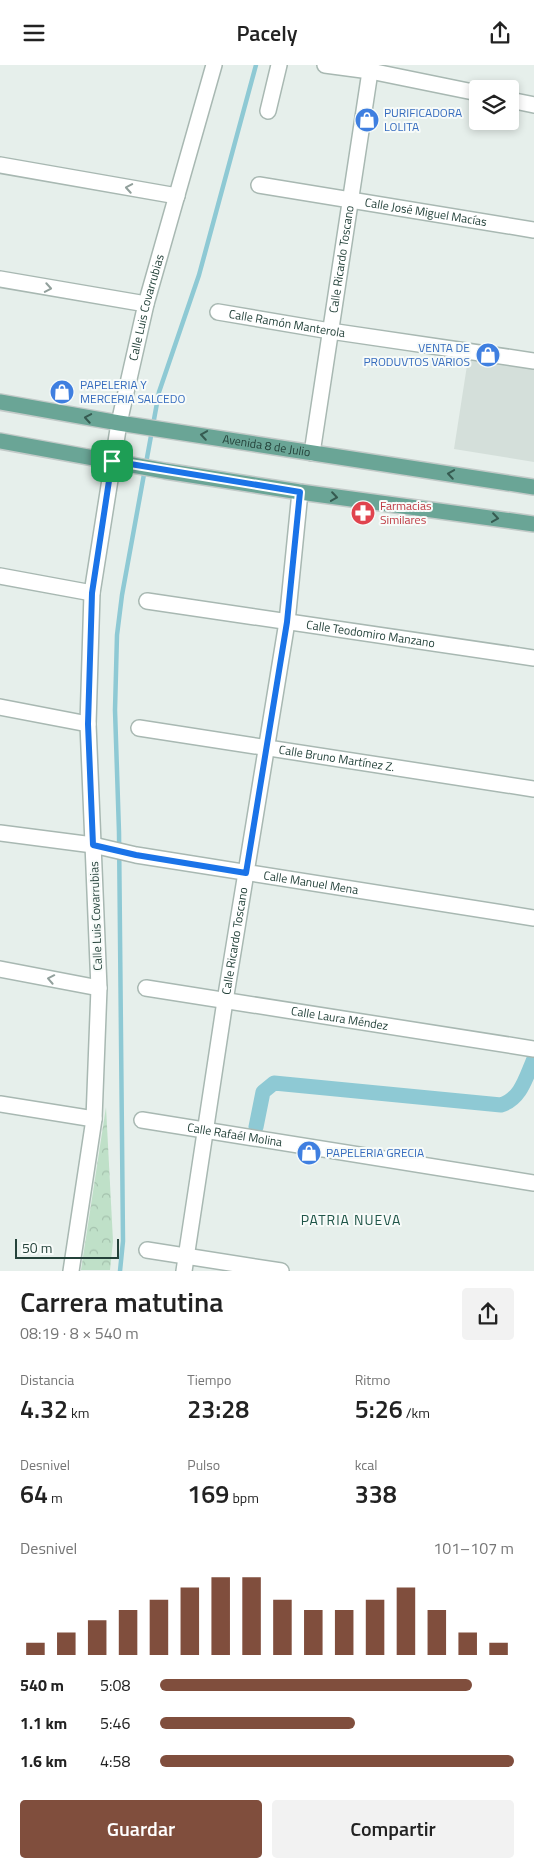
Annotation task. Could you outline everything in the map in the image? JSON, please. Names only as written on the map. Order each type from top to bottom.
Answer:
[{"type":"main road","name":"Avenida 8 de Julio","points":[[0,402],[119,423],[534,487]]},
{"type":"main road","points":[[0,441],[129,463],[164,471],[300,492],[534,523]]},
{"type":"street","name":"Calle Luis Covarrubias","points":[[71,1271],[94,1119],[99,988],[96,846],[88,724],[92,593],[119,423],[146,304],[214,65]]},
{"type":"street","points":[[268,111],[279,65]]},
{"type":"street","points":[[325,65],[370,68],[469,91]]},
{"type":"street","name":"Calle Ricardo Toscano","points":[[312,453],[370,68]]},
{"type":"street","points":[[519,102],[534,105]]},
{"type":"street","points":[[0,165],[177,197]]},
{"type":"street","name":"Calle José Miguel Macías","points":[[259,185],[534,229]]},
{"type":"street","points":[[0,279],[146,304]]},
{"type":"street","name":"Calle Ramón Manterola","points":[[218,311],[330,331],[534,361]]},
{"type":"street","name":"Calle Ricardo Toscano","points":[[185,1263],[265,748],[287,622],[300,492]]},
{"type":"street","points":[[0,576],[92,593]]},
{"type":"street","name":"Calle Teodomiro Manzano","points":[[147,601],[534,658]]},
{"type":"street","points":[[0,707],[88,724]]},
{"type":"street","name":"Calle Bruno Martínez Z.","points":[[139,728],[534,789]]},
{"type":"street","name":"Calle Manuel Mena","points":[[0,833],[96,846],[136,855],[534,918]]},
{"type":"street","points":[[0,969],[99,988]]},
{"type":"street","name":"Calle Laura Méndez","points":[[146,988],[534,1049]]},
{"type":"street","points":[[0,1104],[94,1119]]},
{"type":"street","name":"Calle Rafaél Molina","points":[[142,1120],[534,1183]]},
{"type":"street","points":[[147,1250],[185,1263],[281,1271]]},
{"type":"shaded area","points":[[468,359],[534,369],[534,462],[454,449]]},
{"type":"green space","points":[[106,1107],[113,1241],[110,1270],[81,1270]]},
{"type":"waterway","points":[[120,1271],[123,1241],[119,832],[115,710],[117,635],[122,595],[159,392],[199,275],[256,65]]},
{"type":"waterway","points":[[256,1127],[263,1092],[274,1083],[501,1105],[508,1102],[518,1093],[534,1059]]},
{"type":"place","name":"PURIFICADORA LOLITA","points":[[367,120]]},
{"type":"place","name":"VENTA DE PRODUVTOS VARIOS","points":[[488,355]]},
{"type":"place","name":"PAPELERIA Y MERCERIA SALCEDO","points":[[62,392]]},
{"type":"place","name":"Farmacias Similares","points":[[363,513]]},
{"type":"place","name":"PAPELERIA GRECIA","points":[[309,1153]]},
{"type":"district","name":"PATRIA NUEVA","points":[[351,1220]]},
{"type":"route","points":[[112,461],[300,492],[287,622],[246,873],[136,855],[93,845],[88,724],[92,593],[112,461]]}]
